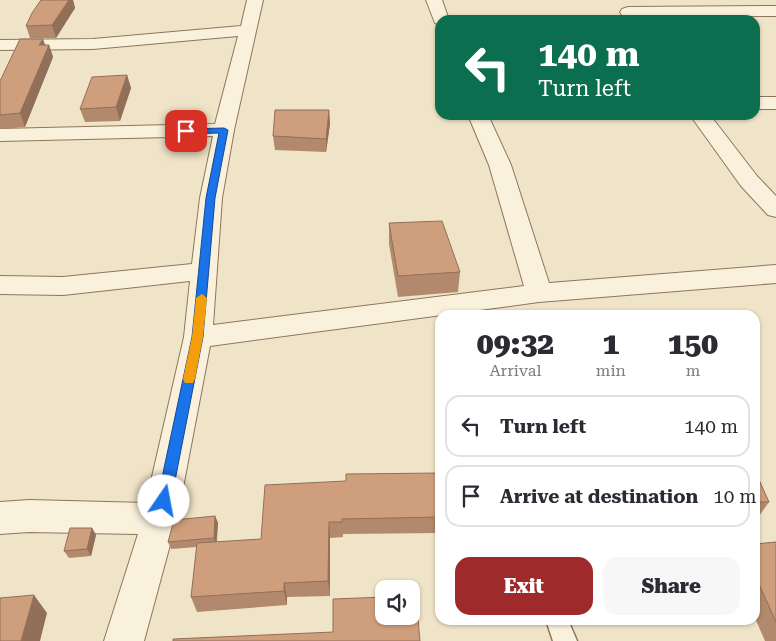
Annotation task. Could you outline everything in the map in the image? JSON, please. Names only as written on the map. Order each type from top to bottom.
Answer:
[{"type":"street","points":[[124,641],[160,519],[198,337],[210,198],[246,30],[255,0]]},
{"type":"street","points":[[434,0],[439,15]]},
{"type":"street","points":[[627,11],[776,11]]},
{"type":"street","points":[[0,45],[93,44],[246,30]]},
{"type":"street","points":[[760,103],[776,103]]},
{"type":"street","points":[[480,120],[500,165],[539,293]]},
{"type":"street","points":[[704,120],[749,181],[776,210]]},
{"type":"street","points":[[0,135],[224,130]]},
{"type":"street","points":[[0,285],[63,286],[204,271]]},
{"type":"street","points":[[452,310],[471,308],[539,293],[776,274]]},
{"type":"street","points":[[198,337],[435,312]]},
{"type":"street","points":[[0,518],[29,516],[160,519]]},
{"type":"lane","points":[[559,625],[565,641]]},
{"type":"building","points":[[41,0],[69,0],[52,25],[26,26],[32,13]]},
{"type":"building","points":[[20,39],[43,39],[39,45],[49,45],[20,113],[0,115],[0,81]]},
{"type":"building","points":[[127,75],[116,107],[80,109],[92,77]]},
{"type":"building","points":[[275,110],[329,110],[326,139],[273,136]]},
{"type":"building","points":[[442,221],[460,272],[398,276],[389,223]]},
{"type":"building","points":[[435,473],[435,517],[342,519],[342,522],[329,522],[328,581],[284,583],[284,591],[191,597],[197,543],[261,539],[265,485],[346,481],[346,474]]},
{"type":"building","points":[[760,482],[769,502],[760,502]]},
{"type":"building","points":[[215,516],[214,538],[168,542],[174,520]]},
{"type":"building","points":[[70,528],[92,528],[87,549],[64,551]]},
{"type":"building","points":[[776,542],[776,622],[760,586],[760,544]]},
{"type":"building","points":[[34,595],[21,641],[0,641],[0,598]]},
{"type":"building","points":[[375,597],[375,625],[419,625],[420,641],[173,641],[173,639],[333,632],[333,599]]},
{"type":"slow traffic","points":[[189,379],[198,337],[202,298]]},
{"type":"route","points":[[164,501],[198,337],[210,198],[224,130],[186,131]]}]
